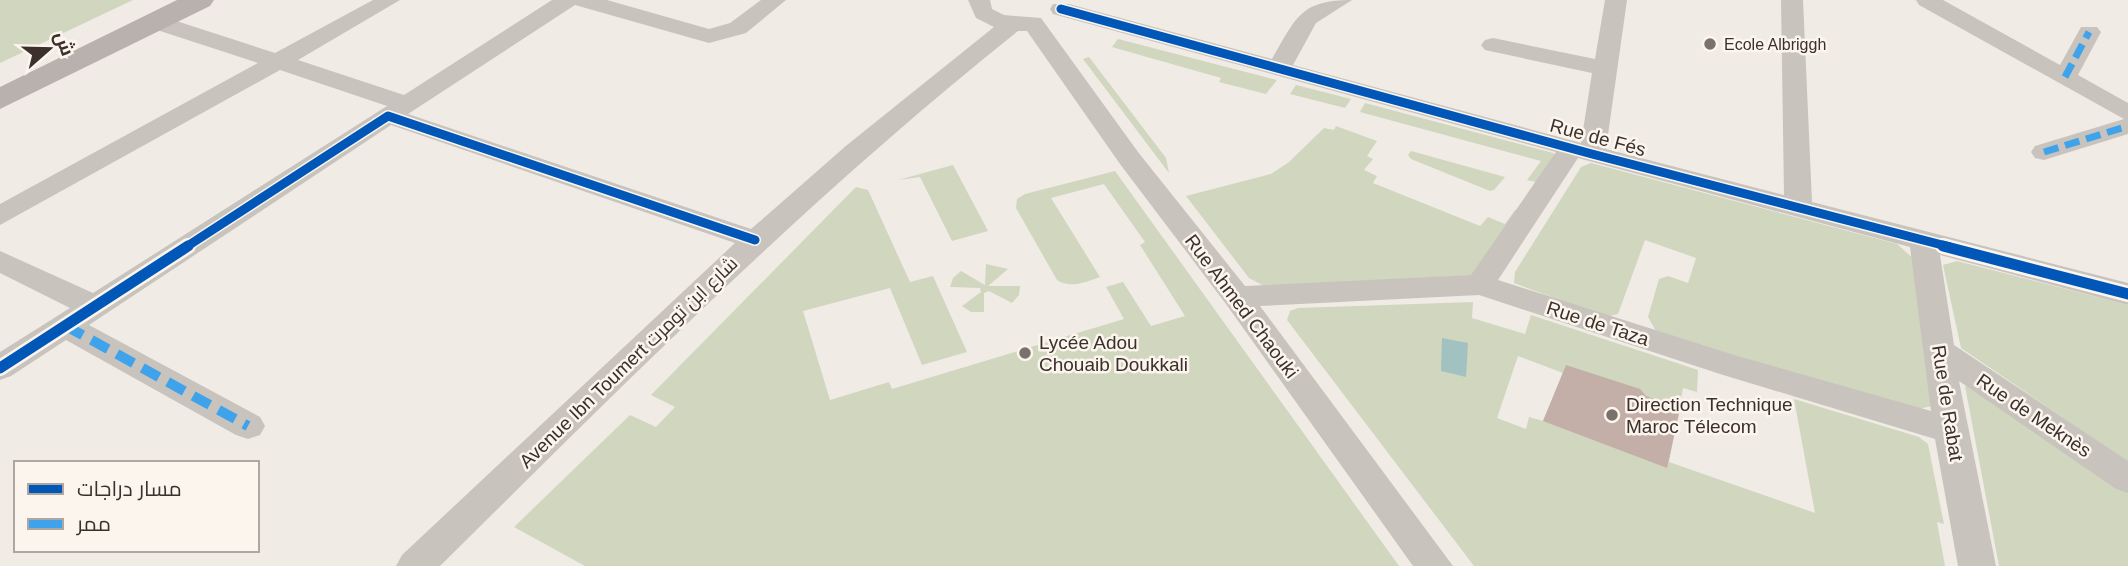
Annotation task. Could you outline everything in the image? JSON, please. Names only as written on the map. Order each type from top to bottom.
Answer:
[{"type":"main road","points":[[0,80],[160,11],[200,0]]},
{"type":"main road","points":[[0,99],[160,11]]},
{"type":"street","points":[[0,216],[389,0]]},
{"type":"street","points":[[0,368],[566,0]]},
{"type":"street","points":[[582,0],[709,36],[738,28],[775,0]]},
{"type":"street","points":[[1278,70],[1307,19],[1341,0]]},
{"type":"street","points":[[1480,285],[1582,152],[1606,69],[1616,0]]},
{"type":"street","points":[[1792,0],[1798,206]]},
{"type":"street","points":[[1927,0],[2128,114]]},
{"type":"street","points":[[973,53],[982,7]]},
{"type":"street","name":"Rue de Fés","points":[[982,7],[1278,70],[2128,294]]},
{"type":"street","points":[[160,11],[397,110],[755,240]]},
{"type":"street","name":"Avenue Ibn Toumert شارع ابن تومرت","points":[[415,566],[755,240],[973,53],[1045,20]]},
{"type":"street","name":"Rue Ahmed Chaouki","points":[[1045,20],[1129,158],[1237,297],[1434,566]]},
{"type":"street","points":[[2065,77],[2089,32]]},
{"type":"street","points":[[1493,45],[1606,69]]},
{"type":"street","points":[[2044,152],[2128,126]]},
{"type":"street","name":"Rue de Rabat","points":[[1923,239],[1950,430],[1977,566]]},
{"type":"street","points":[[0,261],[95,307]]},
{"type":"street","name":"Rue de Taza","points":[[1237,297],[1480,285],[1731,366],[1950,430]]},
{"type":"street","points":[[66,326],[248,426]]},
{"type":"street","name":"Rue de Meknès","points":[[1940,352],[2128,479]]},
{"type":"green space","points":[[0,0],[133,0],[0,63]]},
{"type":"green space","points":[[1118,39],[1277,80],[1266,94],[1219,82],[1221,78],[1112,47]]},
{"type":"green space","points":[[1089,57],[1166,158],[1169,173],[1083,59]]},
{"type":"green space","points":[[1296,85],[1351,99],[1345,108],[1290,94]]},
{"type":"green space","points":[[1365,103],[1558,156],[1540,183],[1527,180],[1541,161],[1360,112]]},
{"type":"green space","points":[[1336,126],[1377,141],[1367,156],[1373,159],[1364,170],[1377,176],[1373,183],[1480,226],[1488,217],[1505,224],[1515,210],[1519,212],[1478,275],[1264,286],[1249,278],[1186,196],[1271,174],[1289,162],[1324,128],[1334,130]]},
{"type":"green space","points":[[1411,151],[1505,177],[1490,191],[1411,159],[1408,155]]},
{"type":"green space","points":[[1591,163],[1897,244],[1914,259],[1932,406],[1914,410],[1888,404],[1656,331],[1648,317],[1659,279],[1668,276],[1688,283],[1696,258],[1645,240],[1618,314],[1605,317],[1514,283],[1515,272],[1581,167]]},
{"type":"green space","points":[[953,165],[988,231],[952,241],[920,177],[898,180]]},
{"type":"green space","name":"Lycée Adou Chouaib Doukkali","points":[[1115,171],[1399,566],[585,566],[514,527],[630,415],[656,427],[675,407],[651,395],[856,187],[868,190],[910,282],[933,276],[967,352],[922,365],[890,288],[803,311],[830,400],[889,382],[892,389],[1124,319],[1106,287],[1123,282],[1151,326],[1185,316],[1140,245],[1145,242],[1104,184],[1051,198],[1100,277],[1084,283],[1067,284],[1057,280],[1016,208],[1017,199],[1025,194]]},
{"type":"green space","points":[[1957,261],[2128,305],[2128,462],[1961,348],[1943,265]]},
{"type":"green space","points":[[986,264],[1008,269],[988,286],[1020,286],[1019,295],[1012,303],[989,291],[984,293],[984,312],[971,312],[962,306],[981,292],[980,288],[950,287],[953,278],[961,271],[985,285]]},
{"type":"green space","points":[[1473,302],[1472,318],[1525,334],[1531,315],[1698,370],[1697,392],[1683,388],[1669,462],[1815,513],[1794,399],[1919,437],[1928,444],[1944,524],[1937,522],[1945,566],[1474,566],[1287,320],[1290,311],[1298,308]],"holes":[[[1518,356],[1563,373],[1543,421],[1529,417],[1526,429],[1497,418]]]},
{"type":"green space","points":[[1965,386],[1981,389],[2128,489],[2128,566],[1999,566]]},
{"type":"water","points":[[1442,338],[1468,343],[1466,377],[1441,371]]},
{"type":"building","name":"Direction Technique Maroc Télecom","points":[[1566,365],[1640,389],[1646,396],[1680,409],[1667,468],[1543,421]]},
{"type":"marked path","points":[[2065,77],[2089,32]]},
{"type":"marked path","points":[[2044,152],[2128,126]]},
{"type":"marked path","points":[[66,326],[248,426]]},
{"type":"cycle path","points":[[1061,9],[1592,154],[2128,294]]},
{"type":"cycle path","points":[[0,368],[388,116],[755,240]]},
{"type":"place","name":"Ecole Albriggh","points":[[1710,44]]},
{"type":"place","name":"Lycée Adou Chouaib Doukkali","points":[[1025,353]]},
{"type":"place","name":"Direction Technique Maroc Télecom","points":[[1612,415]]}]
